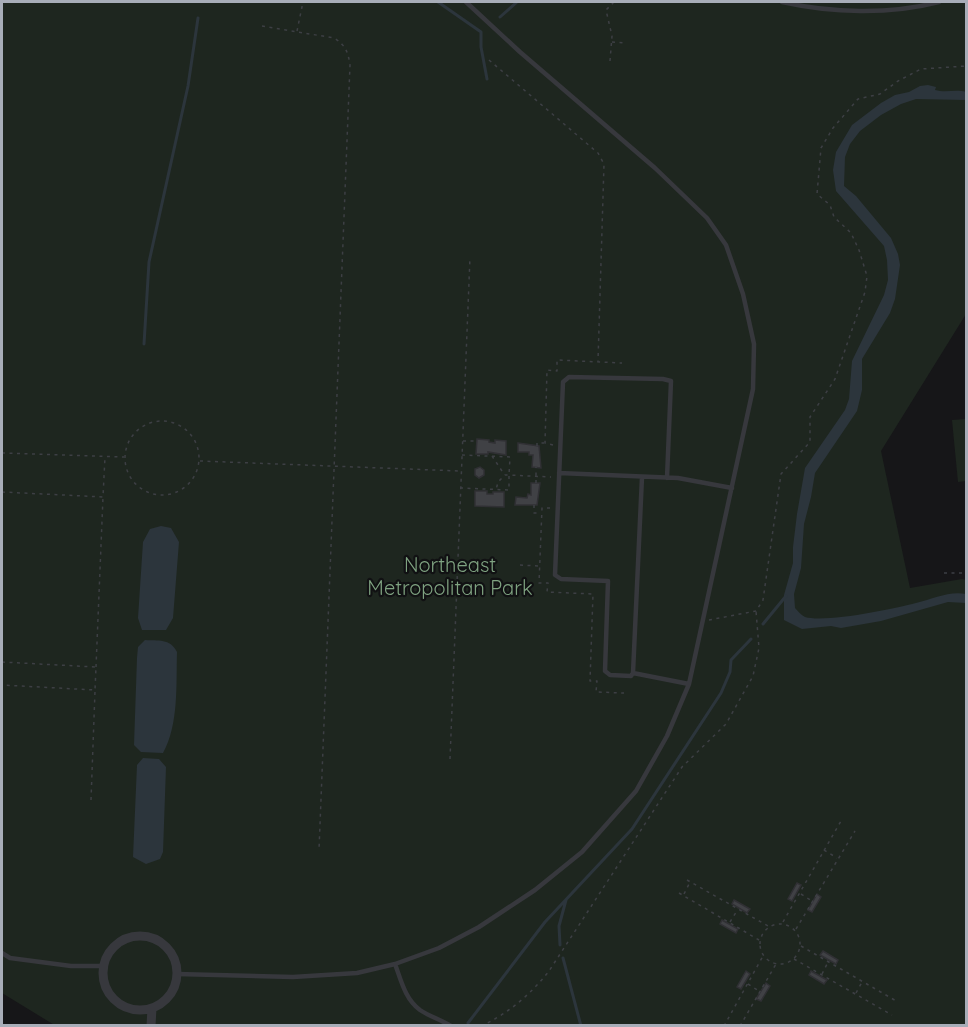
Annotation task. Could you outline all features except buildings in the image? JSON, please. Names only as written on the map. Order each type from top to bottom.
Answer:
[{"type":"street","points":[[138,936],[161,943],[170,951],[176,962],[177,974],[176,985],[162,1003],[152,1008],[133,1009],[116,1001],[106,985],[104,966],[108,955],[116,945],[138,936]]},
{"type":"street","points":[[151,1026],[152,1008]]},
{"type":"lane","points":[[177,974],[293,977],[357,973],[394,964],[439,948],[479,927],[535,890],[582,852],[636,791],[667,736],[689,684],[753,388],[754,344],[743,294],[726,245],[707,218],[683,192],[520,52],[468,2]]},
{"type":"lane","points":[[782,2],[804,7],[842,10],[920,6],[939,2]]},
{"type":"lane","points":[[667,478],[671,381],[569,377],[563,382],[555,575],[561,579],[608,581],[605,670],[610,675],[631,676],[633,673],[689,684]]},
{"type":"lane","points":[[559,474],[667,478],[732,488]]},
{"type":"lane","points":[[633,673],[642,477]]},
{"type":"lane","points":[[2,953],[10,958],[70,966],[104,966]]},
{"type":"lane","points":[[394,964],[411,1002],[451,1026]]},
{"type":"path","points":[[297,32],[303,2]]},
{"type":"path","points":[[610,61],[611,42],[606,10],[614,2]]},
{"type":"path","points":[[262,26],[334,38],[344,45],[349,54],[350,65],[319,850]]},
{"type":"path","points":[[611,42],[627,43]]},
{"type":"path","points":[[489,60],[598,153],[604,164],[598,362]]},
{"type":"path","points":[[481,1026],[513,1007],[549,972],[682,766],[726,724],[753,676],[759,648],[756,610],[763,600],[781,474],[810,442],[810,417],[835,379],[865,292],[867,276],[851,233],[834,217],[830,205],[817,194],[821,148],[833,128],[858,99],[880,94],[921,69],[966,66]]},
{"type":"path","points":[[450,759],[470,256]]},
{"type":"path","points":[[170,422],[180,425],[195,440],[200,461],[197,473],[190,484],[180,492],[167,496],[154,495],[142,490],[127,470],[125,457],[127,447],[139,429],[148,423],[170,422]]},
{"type":"path","points":[[462,441],[477,441]]},
{"type":"path","points":[[537,446],[537,443],[545,443]]},
{"type":"path","points":[[2,453],[125,457]]},
{"type":"path","points":[[460,488],[509,490],[510,457],[462,455]]},
{"type":"path","points":[[492,456],[505,475]]},
{"type":"path","points":[[91,800],[105,457]]},
{"type":"path","points":[[200,461],[334,464],[461,471]]},
{"type":"path","points":[[536,467],[536,483]]},
{"type":"path","points":[[496,490],[498,483],[505,475],[552,477]]},
{"type":"path","points":[[2,492],[103,497]]},
{"type":"path","points":[[534,504],[534,513],[542,513]]},
{"type":"path","points":[[551,508],[542,508],[539,583],[548,584],[548,592],[593,594],[590,681],[597,681],[596,692],[624,693]]},
{"type":"path","points":[[520,565],[540,566]]},
{"type":"path","points":[[944,573],[966,573]]},
{"type":"path","points":[[703,620],[756,610]]},
{"type":"path","points":[[2,662],[96,667]]},
{"type":"path","points":[[2,685],[95,690]]},
{"type":"path","points":[[724,1026],[763,956],[760,941],[764,931],[783,923],[841,821]]},
{"type":"path","points":[[795,930],[855,831]]},
{"type":"path","points":[[824,850],[838,858]]},
{"type":"path","points":[[687,880],[769,927]]},
{"type":"path","points":[[683,895],[690,882]]},
{"type":"path","points":[[680,893],[760,941]]},
{"type":"path","points":[[800,893],[813,901]]},
{"type":"path","points":[[730,923],[738,909]]},
{"type":"path","points":[[763,956],[776,964],[794,959],[800,946],[798,935],[795,930],[783,923]]},
{"type":"path","points":[[800,946],[898,1002]]},
{"type":"path","points":[[794,959],[892,1015]]},
{"type":"path","points":[[821,975],[828,962]]},
{"type":"path","points":[[740,1026],[776,964]]},
{"type":"path","points":[[855,994],[862,982]]},
{"type":"path","points":[[747,984],[760,992]]},
{"type":"green space","name":"Northeast Metropolitan Park","points":[[2,2],[966,2],[966,314],[881,451],[910,588],[966,580],[966,1025],[56,1026],[2,993]]},
{"type":"green space","points":[[966,419],[966,481],[958,482],[952,420]]},
{"type":"shaded area","points":[[928,85],[936,87],[935,90],[939,91],[966,92],[966,100],[916,99],[901,104],[881,115],[860,131],[850,144],[845,157],[844,186],[856,196],[891,238],[900,265],[895,299],[890,313],[862,359],[862,390],[857,411],[815,473],[804,524],[801,568],[794,594],[795,608],[805,617],[828,618],[876,612],[953,594],[966,594],[966,603],[948,602],[881,621],[841,628],[831,626],[802,629],[784,620],[784,595],[793,563],[797,514],[805,468],[845,410],[849,399],[852,361],[884,295],[888,280],[884,246],[836,191],[833,170],[836,152],[852,125],[881,103],[895,95]]},
{"type":"shaded area","points":[[161,526],[171,528],[179,542],[173,618],[166,630],[142,630],[138,618],[143,542],[150,529]]},
{"type":"shaded area","points":[[145,640],[167,642],[177,652],[174,717],[163,753],[141,752],[134,745],[138,647]]},
{"type":"shaded area","points":[[143,758],[159,759],[166,767],[163,852],[160,859],[146,864],[133,857],[137,765]]},
{"type":"waterway","points":[[438,2],[481,32],[481,47],[487,79]]},
{"type":"waterway","points":[[500,17],[517,2]]},
{"type":"waterway","points":[[144,344],[149,262],[188,86],[198,18]]},
{"type":"waterway","points":[[763,624],[786,596]]},
{"type":"waterway","points":[[468,1023],[545,922],[632,829],[721,693],[730,672],[731,660],[751,639]]},
{"type":"waterway","points":[[560,945],[559,926],[566,900]]},
{"type":"waterway","points":[[563,958],[581,1026]]}]
